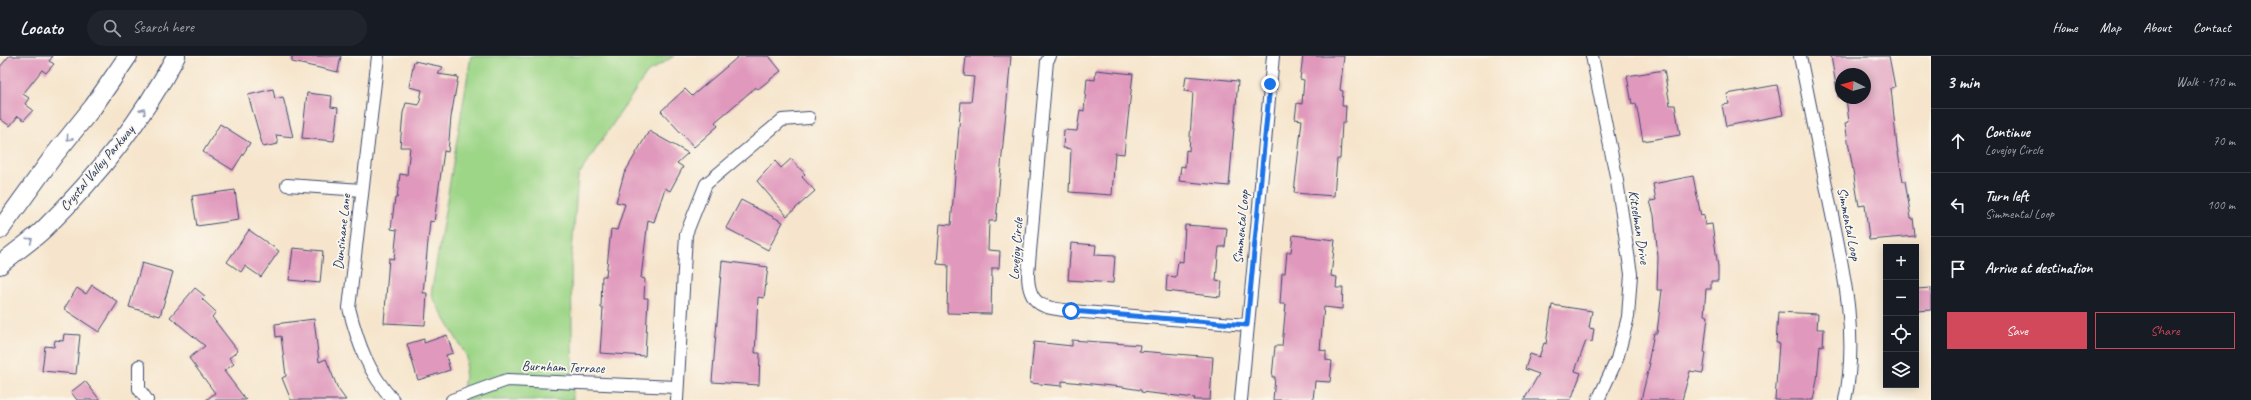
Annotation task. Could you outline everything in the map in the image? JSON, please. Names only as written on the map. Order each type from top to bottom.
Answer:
[{"type":"main road","points":[[0,230],[55,154],[93,107],[128,56]]},
{"type":"main road","name":"Crystal Valley Parkway","points":[[0,265],[44,230],[107,161],[145,108],[176,56]]},
{"type":"street","name":"Dunsinane Lane","points":[[378,56],[349,308],[357,343],[380,386],[393,400]]},
{"type":"street","name":"Lovejoy Circle","points":[[1050,56],[1047,61],[1028,274],[1028,287],[1034,300],[1046,308],[1071,311],[1247,325]]},
{"type":"street","name":"Simmental Loop","points":[[1241,400],[1274,56]]},
{"type":"street","name":"Kitselman Drive","points":[[1592,56],[1617,181],[1631,274],[1628,317],[1617,359],[1598,400]]},
{"type":"street","name":"Simmental Loop","points":[[1800,56],[1845,278],[1850,329],[1850,380],[1845,400]]},
{"type":"street","points":[[676,400],[686,234],[706,184],[782,120],[809,118]]},
{"type":"street","points":[[288,185],[362,190]]},
{"type":"street","points":[[139,366],[139,389],[147,400]]},
{"type":"street","name":"Burnham Terrace","points":[[452,400],[507,380],[677,387]]},
{"type":"green space","points":[[471,56],[674,56],[647,73],[578,176],[571,264],[573,400],[462,400],[467,357],[431,295]]},
{"type":"building","points":[[9,56],[53,56],[49,61],[54,64],[46,73],[42,70],[23,94],[29,98],[25,104],[33,110],[24,120],[18,116],[10,126],[0,119],[0,67]]},
{"type":"building","points":[[292,56],[341,56],[338,72],[292,62]]},
{"type":"building","points":[[739,56],[769,56],[781,71],[758,89],[756,87],[715,122],[718,126],[694,147],[661,111],[685,89],[692,96]]},
{"type":"building","points":[[966,56],[1011,56],[996,221],[989,221],[988,250],[1000,251],[999,268],[992,268],[991,314],[947,313],[948,265],[937,264],[940,224],[951,225],[961,102],[971,102],[974,77],[964,76]]},
{"type":"building","points":[[1303,56],[1344,56],[1340,90],[1343,91],[1342,106],[1346,106],[1345,123],[1342,123],[1340,159],[1337,159],[1334,196],[1294,193],[1302,120],[1295,119],[1297,103],[1302,104],[1304,80],[1300,79]]},
{"type":"building","points":[[1831,56],[1889,56],[1895,87],[1891,88],[1897,147],[1903,181],[1905,181],[1911,218],[1913,218],[1915,236],[1869,240],[1865,205],[1859,206],[1845,123],[1849,122],[1847,104],[1871,104],[1871,68],[1835,68],[1835,79]]},
{"type":"building","points":[[414,61],[443,67],[438,74],[458,77],[451,117],[448,152],[444,151],[434,222],[430,221],[423,293],[427,293],[425,325],[384,323],[389,258],[394,259],[397,230],[391,229],[395,198],[397,198],[400,174],[407,175],[410,147],[400,147],[403,113],[406,103],[419,105],[422,90],[409,87]]},
{"type":"building","points":[[1096,70],[1133,74],[1124,154],[1115,153],[1112,195],[1069,192],[1071,149],[1063,148],[1064,130],[1077,131],[1080,110],[1084,111],[1087,79],[1095,80]]},
{"type":"building","points":[[1664,70],[1670,105],[1675,105],[1680,135],[1643,141],[1636,103],[1632,104],[1627,76]]},
{"type":"building","points":[[1186,76],[1238,81],[1229,186],[1179,181],[1181,166],[1185,167],[1186,150],[1189,151],[1192,108],[1193,92],[1184,91]]},
{"type":"building","points":[[1777,85],[1783,115],[1726,126],[1722,105],[1729,104],[1727,94]]},
{"type":"building","points":[[273,89],[275,99],[283,97],[293,137],[276,135],[278,144],[263,147],[248,95]]},
{"type":"building","points":[[307,93],[332,96],[331,107],[338,108],[334,141],[302,138]]},
{"type":"building","points":[[220,124],[250,143],[233,170],[203,152]]},
{"type":"building","points":[[649,131],[688,153],[677,163],[683,167],[670,191],[665,188],[654,222],[648,220],[641,278],[645,279],[644,298],[648,298],[645,356],[600,353],[603,308],[601,308],[602,276],[606,276],[611,229],[617,230],[625,204],[616,202],[624,174]]},
{"type":"building","points":[[791,159],[805,174],[802,177],[815,191],[787,216],[757,181],[775,161],[781,168]]},
{"type":"building","points":[[1693,176],[1701,216],[1704,215],[1705,225],[1712,224],[1718,267],[1718,281],[1711,281],[1711,289],[1706,289],[1704,315],[1708,316],[1704,352],[1706,353],[1703,373],[1690,371],[1682,400],[1641,400],[1650,363],[1648,363],[1654,333],[1657,333],[1662,290],[1657,290],[1658,257],[1654,215],[1650,201],[1656,200],[1653,184]]},
{"type":"building","points":[[235,190],[239,220],[197,226],[192,196]]},
{"type":"building","points":[[741,200],[783,222],[768,250],[726,228]]},
{"type":"building","points":[[1185,225],[1227,228],[1225,247],[1219,247],[1218,256],[1216,281],[1222,282],[1220,297],[1166,291],[1167,276],[1176,277],[1178,261],[1183,262]]},
{"type":"building","points":[[249,230],[279,251],[261,277],[245,266],[241,272],[227,262]]},
{"type":"building","points":[[1293,235],[1335,240],[1331,276],[1337,277],[1336,288],[1343,288],[1342,309],[1324,307],[1320,350],[1326,351],[1326,360],[1332,361],[1330,382],[1315,381],[1313,400],[1273,400],[1275,377],[1272,377],[1275,346],[1282,346],[1286,304],[1280,304],[1282,273],[1285,273],[1287,252],[1291,252]]},
{"type":"building","points":[[1071,243],[1096,245],[1095,255],[1115,256],[1113,283],[1068,280]]},
{"type":"building","points":[[293,248],[323,251],[320,283],[289,280]]},
{"type":"building","points":[[722,261],[768,267],[764,298],[758,297],[755,353],[760,353],[759,385],[712,382]]},
{"type":"building","points":[[142,263],[173,272],[160,316],[129,307]]},
{"type":"building","points":[[92,285],[118,302],[99,332],[64,309],[77,288],[86,294]]},
{"type":"building","points":[[195,288],[205,296],[202,299],[216,312],[212,317],[238,351],[229,358],[234,364],[224,371],[246,400],[206,400],[215,393],[189,358],[205,346],[170,317]]},
{"type":"building","points":[[1931,288],[1931,310],[1919,311],[1919,289]]},
{"type":"building","points":[[1552,305],[1592,311],[1589,328],[1594,329],[1592,342],[1586,341],[1575,371],[1581,373],[1571,400],[1524,400],[1539,374],[1525,369],[1530,354],[1539,357],[1544,343],[1546,344]]},
{"type":"building","points":[[1778,312],[1818,314],[1817,329],[1824,329],[1823,346],[1820,345],[1817,380],[1813,400],[1775,400],[1779,343],[1776,343]]},
{"type":"building","points":[[314,319],[319,362],[326,359],[338,389],[346,400],[291,400],[282,378],[286,376],[281,336],[276,337],[275,324]]},
{"type":"building","points":[[64,334],[80,335],[76,374],[42,371],[45,346],[54,347],[55,340],[63,341]]},
{"type":"building","points":[[447,335],[453,353],[446,355],[450,370],[418,380],[407,344],[424,339],[424,343]]},
{"type":"building","points":[[1072,340],[1140,345],[1139,351],[1213,357],[1210,400],[1194,400],[1195,398],[1141,392],[1141,390],[1122,387],[1062,381],[1062,386],[1030,383],[1034,342],[1072,346]]},
{"type":"building","points":[[85,381],[100,400],[77,400],[71,392]]},
{"type":"route","points":[[1071,311],[1247,325],[1270,84]]}]
